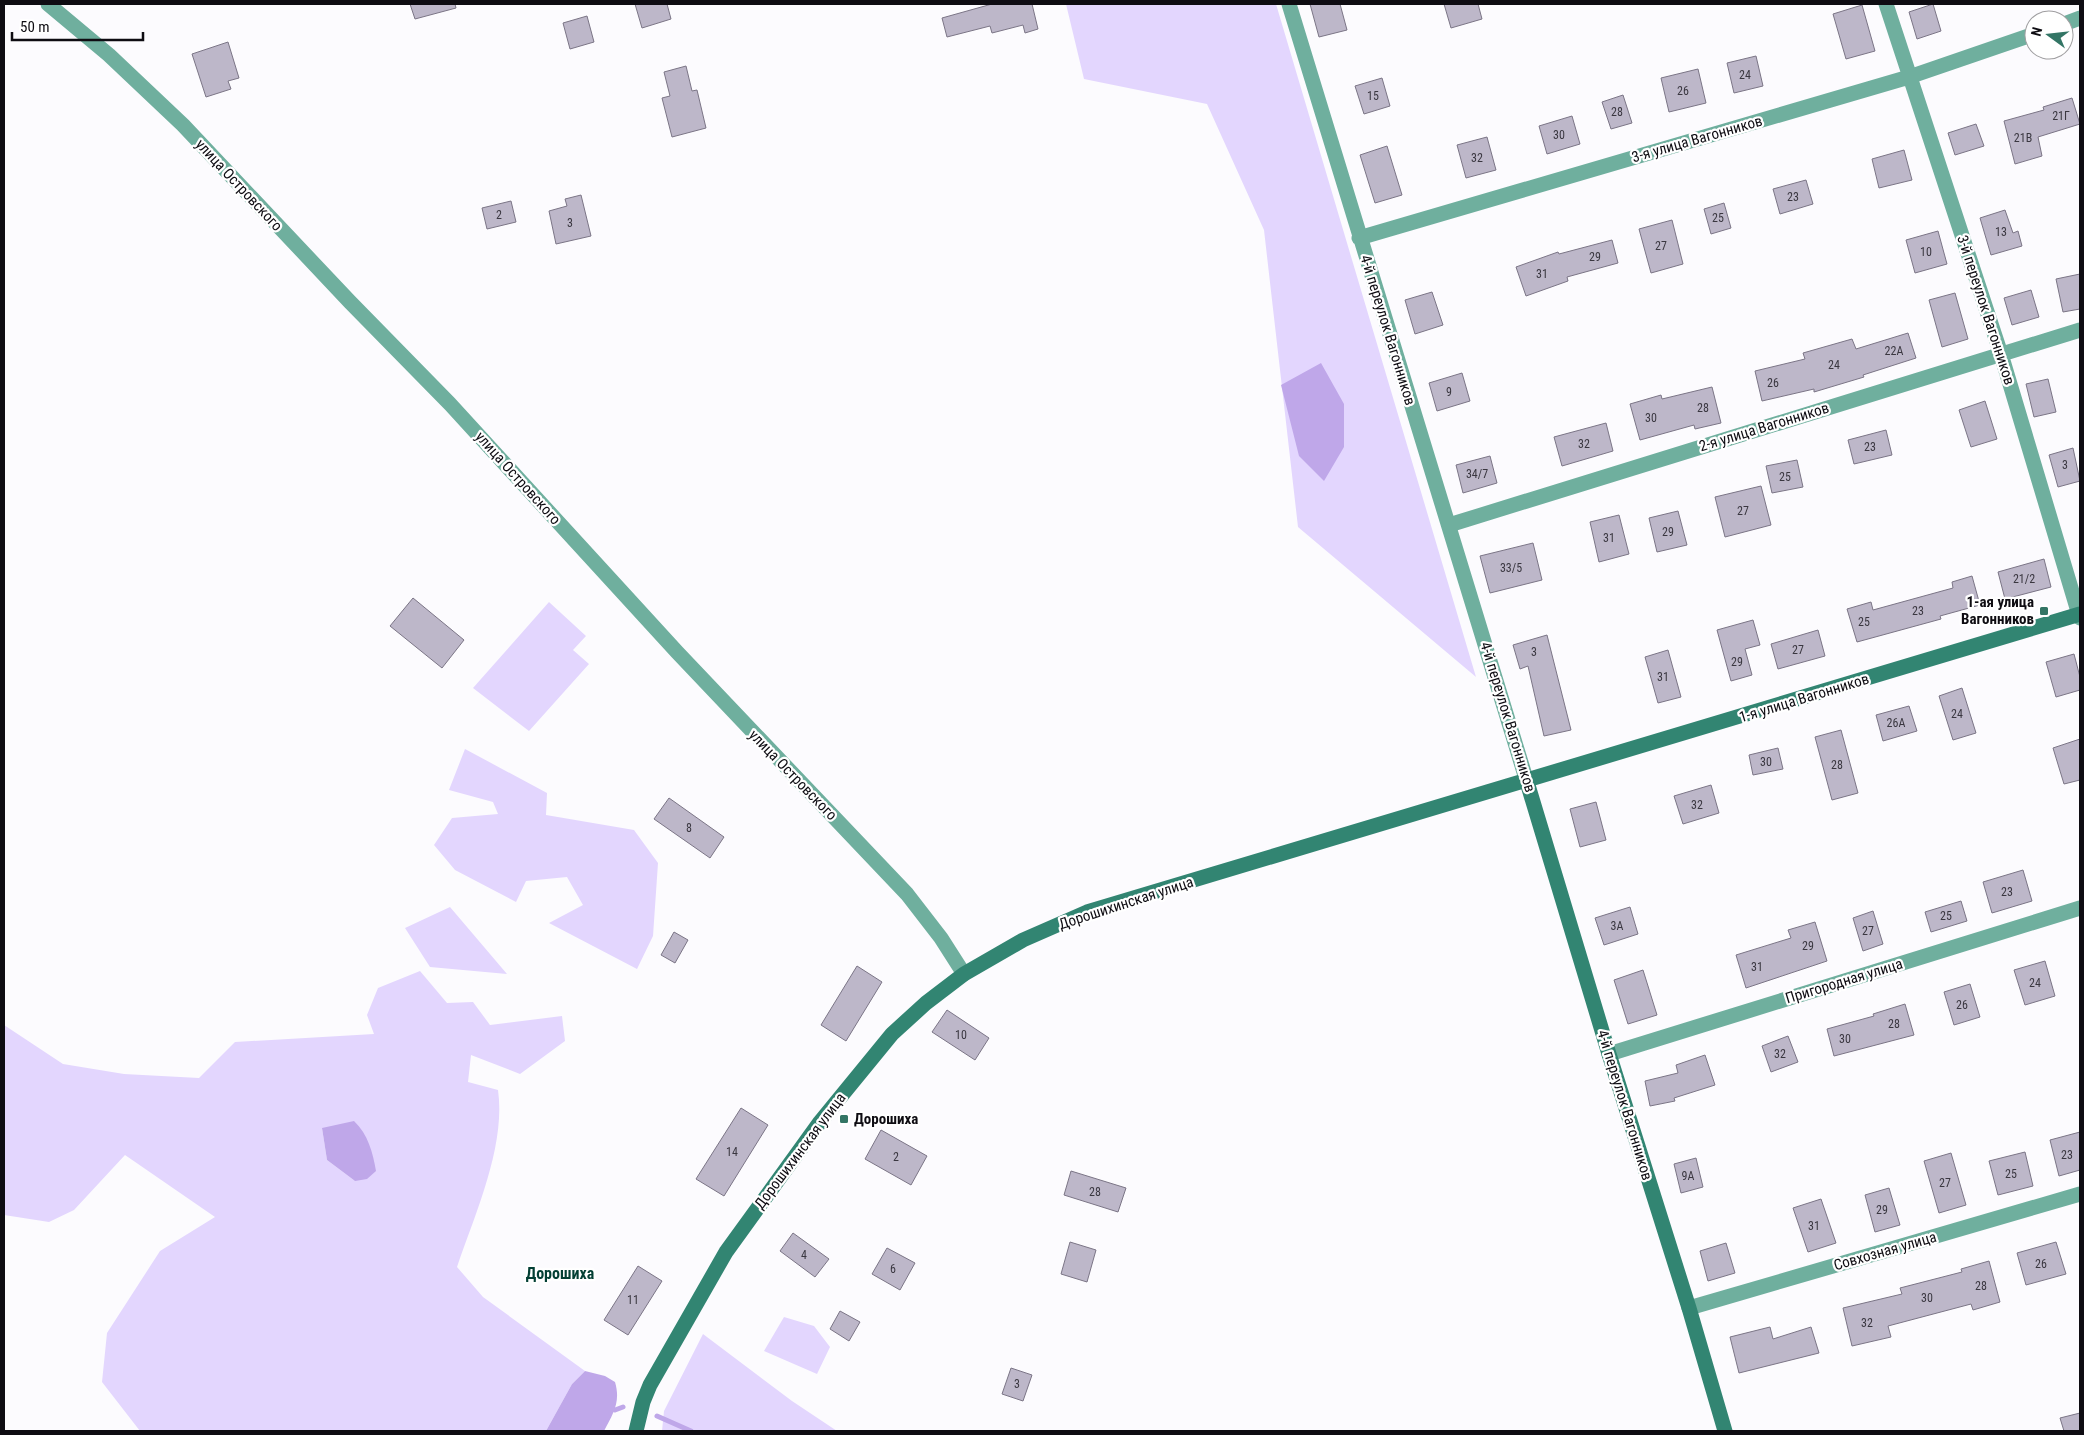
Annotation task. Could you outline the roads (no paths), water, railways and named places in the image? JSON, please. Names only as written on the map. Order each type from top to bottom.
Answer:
[{"type":"street","name":"улица Островского","points":[[48,4],[109,55],[183,125],[343,295],[427,379],[678,652],[907,894],[964,974]]},
{"type":"street","name":"4-й переулок Вагонников","points":[[1289,4],[1609,1054],[1689,1308],[1725,1431]]},
{"type":"street","name":"3-й переулок Вагонников","points":[[1886,4],[2001,354],[2080,616]]},
{"type":"street","name":"3-я улица Вагонников","points":[[1359,238],[1909,77],[2024,37]]},
{"type":"street","name":"2-я улица Вагонников","points":[[1449,525],[2080,330]]},
{"type":"street","name":"1-я улица Вагонников","points":[[1527,782],[2080,616]]},
{"type":"street","name":"Дорошихинская улица","points":[[635,1428],[654,1376],[726,1252],[820,1122],[892,1034],[914,1013],[964,974],[1023,940],[1087,912],[1527,782]]},
{"type":"street","name":"Пригородная улица","points":[[1609,1054],[2080,908]]},
{"type":"street","name":"Совхозная улица","points":[[1689,1308],[2080,1194]]},
{"type":"waterway","points":[[615,1410],[623,1407]]},
{"type":"waterway","points":[[657,1416],[691,1431]]},
{"type":"place","name":"1-ая улица Вагонников","points":[[2044,611]]},
{"type":"place","name":"Дорошиха","points":[[844,1119]]},
{"type":"district","name":"Дорошиха","points":[[560,1273]]}]
